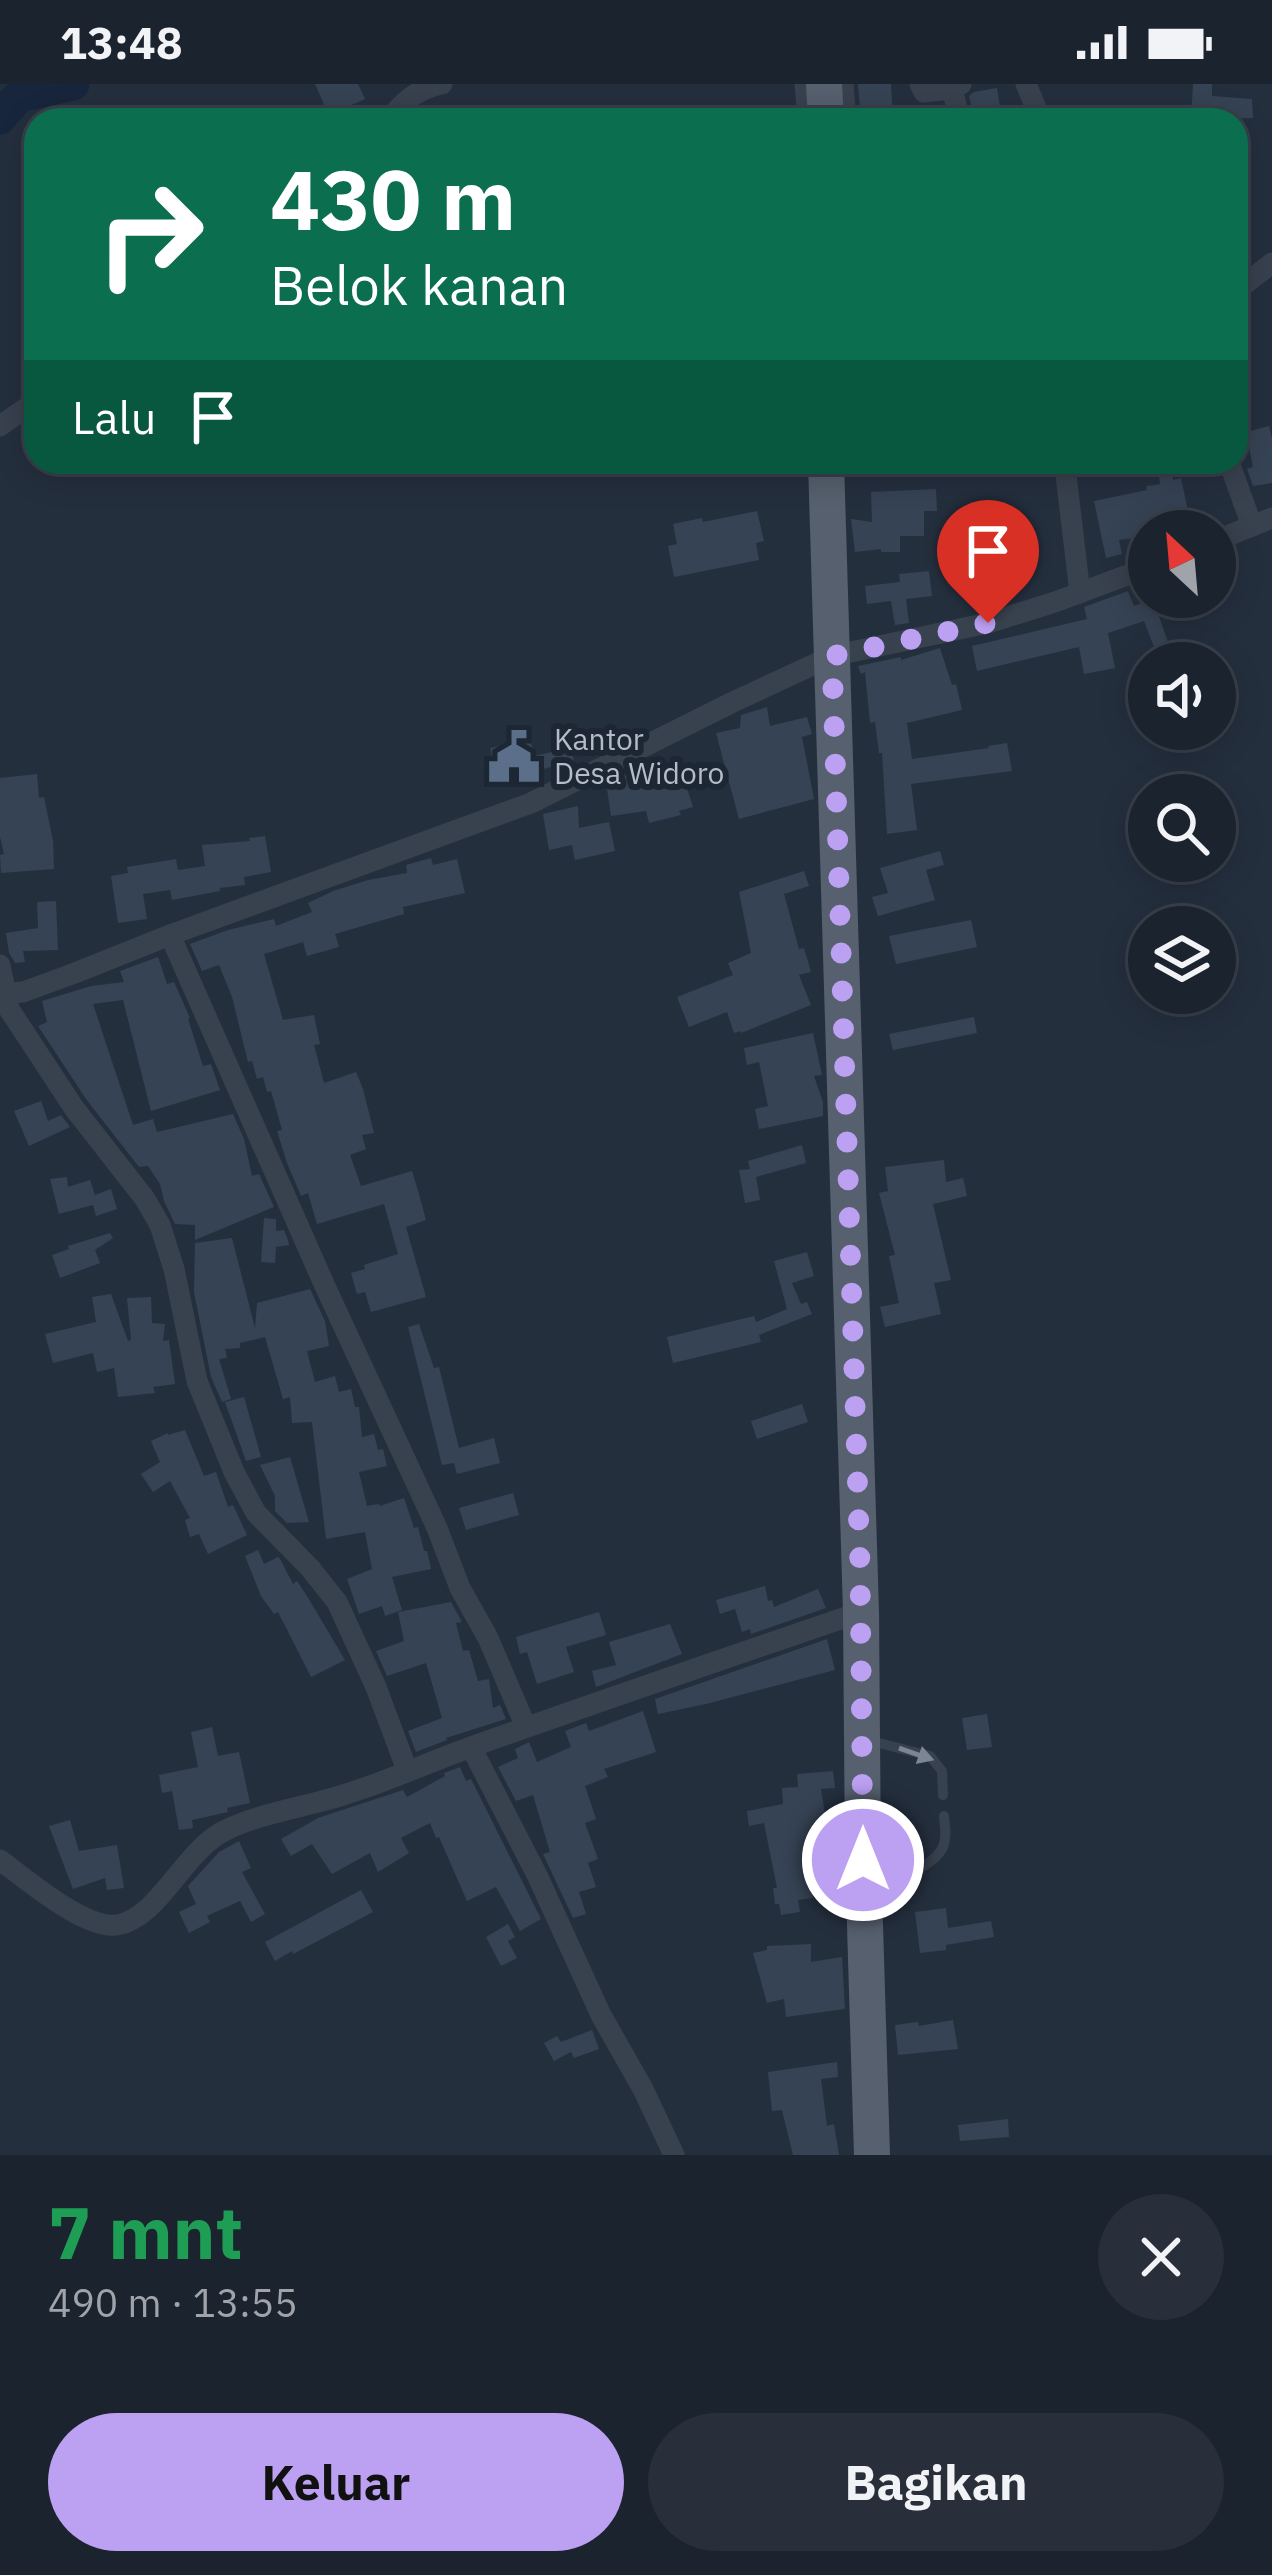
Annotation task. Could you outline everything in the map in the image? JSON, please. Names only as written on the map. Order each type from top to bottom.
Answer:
[{"type":"main road","points":[[826,474],[861,1612],[872,2155]]},
{"type":"street","points":[[398,108],[418,91],[442,84]]},
{"type":"street","points":[[920,84],[924,92],[957,86]]},
{"type":"street","points":[[1248,282],[1272,263]]},
{"type":"street","points":[[1066,474],[1080,592]]},
{"type":"street","points":[[1236,474],[1262,522]]},
{"type":"street","points":[[3,994],[58,980],[530,803],[832,656],[988,623],[1128,575]]},
{"type":"street","points":[[170,935],[526,1727]]},
{"type":"street","points":[[0,965],[9,1009],[160,1225],[197,1381],[234,1472],[256,1513],[337,1602],[407,1770]]},
{"type":"street","points":[[0,1860],[90,1920],[122,1924],[145,1910],[185,1864],[222,1832],[348,1794],[526,1727],[861,1612]]},
{"type":"street","points":[[471,1747],[674,2155]]},
{"type":"lane","points":[[862,1739],[931,1756],[942,1771],[943,1795]]},
{"type":"lane","points":[[864,1897],[942,1852],[944,1816]]},
{"type":"building","points":[[315,84],[358,84],[365,99],[347,108],[326,108]]},
{"type":"building","points":[[858,84],[891,84],[892,108],[860,108]]},
{"type":"building","points":[[1193,84],[1212,84],[1212,96],[1252,99],[1253,118],[1248,118],[1248,108],[1192,108]]},
{"type":"building","points":[[997,88],[1000,108],[972,108],[969,96]]},
{"type":"building","points":[[1269,426],[1272,483],[1253,486],[1248,472],[1253,467],[1248,431]]},
{"type":"building","points":[[1159,474],[1181,478],[1188,510],[1128,510],[1128,539],[1119,540],[1122,554],[1106,558],[1094,501],[1147,490],[1146,486],[1160,484]]},
{"type":"building","points":[[936,489],[937,511],[924,511],[924,536],[900,536],[900,552],[855,552],[851,519],[872,522],[871,492]]},
{"type":"building","points":[[757,511],[764,541],[756,543],[759,560],[674,577],[668,546],[677,544],[673,524]]},
{"type":"building","points":[[1028,530],[1031,576],[983,580],[983,589],[961,589],[961,540],[1001,539],[1000,532]]},
{"type":"building","points":[[929,571],[932,596],[906,599],[909,623],[895,625],[891,601],[867,604],[865,586],[900,582],[899,574]]},
{"type":"building","points":[[1128,591],[1128,618],[1160,618],[1168,642],[1152,642],[1144,621],[1108,633],[1115,668],[1084,674],[1079,647],[977,671],[972,646],[1087,619],[1084,607]]},
{"type":"building","points":[[940,648],[962,710],[907,723],[912,759],[1007,743],[1012,771],[911,784],[917,830],[887,834],[882,753],[875,722],[870,723],[865,672],[861,674],[858,666]]},
{"type":"building","points":[[767,707],[770,726],[807,717],[812,734],[802,737],[814,799],[739,819],[716,733],[740,728],[741,715]]},
{"type":"building","name":"Kantor Desa Widoro","points":[[530,739],[535,756],[571,747],[574,761],[512,780],[508,770],[496,773],[490,748]]},
{"type":"building","points":[[679,763],[693,807],[649,823],[646,811],[611,816],[606,782]]},
{"type":"building","points":[[37,774],[39,798],[44,797],[53,841],[54,869],[1,873],[0,778]]},
{"type":"building","points":[[578,806],[579,828],[609,822],[615,851],[575,860],[572,845],[549,850],[543,814]]},
{"type":"building","points":[[265,836],[271,872],[244,877],[245,885],[172,900],[170,890],[143,894],[147,919],[118,923],[111,876],[128,873],[127,867],[176,859],[178,870],[205,866],[202,845]]},
{"type":"building","points":[[940,851],[944,865],[926,870],[935,900],[878,916],[872,897],[888,893],[880,868]]},
{"type":"building","points":[[431,858],[433,865],[457,859],[465,893],[403,907],[404,914],[335,934],[339,947],[307,956],[303,942],[264,954],[283,1020],[314,1015],[320,1044],[314,1045],[324,1083],[356,1072],[374,1133],[362,1135],[366,1149],[350,1155],[361,1186],[412,1171],[419,1194],[426,1220],[406,1227],[426,1297],[371,1312],[365,1292],[357,1294],[351,1273],[398,1254],[384,1204],[317,1224],[308,1193],[301,1196],[287,1163],[271,1091],[267,1092],[263,1077],[257,1079],[252,1061],[248,1062],[219,965],[202,971],[190,944],[274,919],[276,926],[312,912],[308,903],[333,891],[407,873],[406,865]]},
{"type":"building","points":[[804,871],[809,886],[784,894],[799,949],[804,948],[811,972],[799,975],[811,1005],[741,1033],[734,1033],[727,1012],[689,1027],[677,997],[733,975],[728,963],[751,953],[739,892]]},
{"type":"building","points":[[56,901],[58,950],[23,951],[25,962],[15,963],[6,933],[38,928],[37,902]]},
{"type":"building","points":[[971,920],[977,947],[896,964],[889,936]]},
{"type":"building","points":[[158,957],[167,984],[174,982],[190,1018],[203,1066],[211,1064],[220,1090],[151,1111],[123,1000],[93,1004],[133,1125],[153,1119],[157,1132],[233,1114],[252,1176],[259,1174],[274,1207],[195,1240],[195,1225],[175,1224],[148,1166],[139,1167],[38,1026],[47,1022],[42,1001],[124,982],[120,971]]},
{"type":"building","points":[[974,1017],[977,1033],[893,1050],[889,1034]]},
{"type":"building","points":[[813,1033],[822,1075],[814,1076],[823,1116],[759,1129],[755,1109],[768,1106],[759,1062],[747,1065],[744,1048]]},
{"type":"building","points":[[41,1101],[48,1121],[61,1115],[70,1127],[29,1146],[14,1111]]},
{"type":"building","points":[[802,1145],[806,1163],[756,1177],[760,1200],[745,1203],[739,1170],[750,1169],[748,1161]]},
{"type":"building","points":[[944,1160],[946,1182],[963,1178],[967,1196],[933,1204],[951,1280],[934,1283],[941,1314],[885,1327],[880,1307],[899,1303],[889,1256],[895,1255],[879,1193],[888,1191],[885,1167]]},
{"type":"building","points":[[67,1177],[68,1187],[90,1180],[95,1195],[111,1189],[117,1209],[96,1216],[93,1205],[59,1214],[50,1179]]},
{"type":"building","points":[[264,1218],[276,1219],[276,1231],[284,1230],[288,1240],[289,1245],[276,1247],[275,1263],[261,1262]]},
{"type":"building","points":[[110,1233],[113,1238],[95,1250],[100,1263],[60,1278],[52,1255]]},
{"type":"building","points":[[232,1238],[255,1328],[257,1303],[310,1289],[325,1321],[329,1346],[307,1351],[315,1382],[335,1376],[339,1392],[351,1389],[355,1407],[359,1407],[362,1437],[374,1434],[387,1466],[359,1472],[367,1506],[404,1498],[427,1551],[431,1569],[392,1577],[402,1610],[385,1616],[382,1606],[359,1614],[347,1579],[372,1569],[365,1532],[326,1539],[312,1422],[292,1423],[290,1397],[283,1399],[265,1337],[225,1349],[227,1358],[219,1359],[231,1399],[222,1402],[211,1377],[194,1292],[195,1243]]},
{"type":"building","points":[[807,1252],[814,1276],[792,1283],[801,1304],[807,1302],[812,1314],[759,1335],[761,1342],[673,1363],[667,1337],[754,1316],[756,1322],[787,1309],[774,1261]]},
{"type":"building","points":[[111,1294],[128,1341],[127,1298],[151,1297],[152,1323],[165,1324],[163,1341],[169,1340],[175,1384],[153,1387],[155,1393],[118,1397],[114,1368],[97,1372],[93,1353],[53,1363],[45,1334],[96,1322],[92,1297]]},
{"type":"building","points":[[419,1324],[434,1368],[439,1367],[459,1448],[494,1438],[500,1463],[457,1474],[454,1463],[442,1465],[408,1327]]},
{"type":"building","points":[[244,1397],[261,1457],[246,1461],[225,1402]]},
{"type":"building","points":[[802,1404],[808,1422],[757,1439],[751,1421]]},
{"type":"building","points":[[185,1430],[204,1476],[216,1472],[228,1507],[233,1505],[247,1535],[208,1554],[199,1534],[190,1537],[185,1520],[190,1518],[170,1481],[153,1492],[141,1474],[160,1462],[151,1441]]},
{"type":"building","points":[[290,1457],[309,1522],[287,1523],[275,1511],[275,1496],[260,1465]]},
{"type":"building","points":[[513,1493],[519,1515],[466,1530],[459,1508]]},
{"type":"building","points":[[258,1550],[264,1564],[280,1559],[345,1660],[311,1677],[278,1612],[274,1614],[261,1596],[245,1556]]},
{"type":"building","points":[[765,1586],[774,1607],[818,1589],[826,1608],[751,1634],[750,1629],[742,1632],[735,1609],[720,1614],[716,1600]]},
{"type":"building","points":[[451,1602],[462,1622],[456,1623],[463,1651],[469,1650],[478,1681],[489,1679],[493,1708],[500,1705],[506,1719],[416,1752],[408,1731],[442,1718],[426,1663],[387,1676],[376,1651],[404,1641],[398,1612]]},
{"type":"building","points":[[599,1612],[606,1635],[566,1647],[574,1672],[537,1684],[527,1652],[520,1654],[516,1637]]},
{"type":"building","points":[[670,1624],[682,1654],[596,1687],[592,1671],[616,1665],[609,1642]]},
{"type":"building","points":[[827,1639],[835,1670],[658,1714],[655,1699]]},
{"type":"building","points":[[643,1711],[656,1752],[604,1769],[608,1777],[585,1786],[596,1819],[585,1823],[598,1859],[588,1863],[596,1887],[579,1892],[586,1914],[573,1918],[543,1854],[550,1852],[533,1795],[516,1801],[498,1767],[518,1758],[515,1749],[529,1742],[537,1762],[571,1747],[565,1731],[586,1723],[589,1731]]},
{"type":"building","points":[[987,1714],[992,1747],[967,1750],[962,1718]]},
{"type":"building","points":[[212,1727],[218,1756],[239,1752],[250,1803],[192,1820],[193,1828],[179,1830],[172,1791],[162,1793],[159,1775],[198,1767],[191,1732]]},
{"type":"building","points":[[460,1767],[466,1781],[471,1779],[541,1919],[520,1931],[496,1887],[467,1901],[430,1823],[401,1838],[409,1853],[378,1872],[370,1853],[332,1874],[312,1844],[291,1856],[281,1839],[318,1818],[403,1790],[407,1797]]},
{"type":"building","points":[[833,1771],[835,1788],[821,1789],[836,1853],[813,1857],[814,1862],[809,1863],[813,1898],[798,1900],[800,1912],[781,1915],[775,1904],[773,1888],[777,1888],[764,1823],[749,1826],[747,1811],[783,1804],[782,1788],[798,1787],[797,1774]]},
{"type":"building","points":[[70,1820],[79,1851],[117,1845],[124,1888],[107,1890],[105,1878],[73,1889],[49,1826]]},
{"type":"building","points":[[239,1841],[251,1868],[242,1872],[265,1914],[251,1922],[240,1901],[207,1916],[210,1922],[189,1933],[179,1912],[196,1904],[188,1886],[219,1852]]},
{"type":"building","points":[[361,1890],[373,1912],[275,1961],[265,1942]]},
{"type":"building","points":[[946,1908],[948,1928],[991,1921],[994,1937],[920,1953],[915,1912]]},
{"type":"building","points":[[508,1924],[515,1937],[508,1941],[517,1958],[501,1966],[486,1937]]},
{"type":"building","points":[[811,1944],[811,1962],[842,1957],[845,2009],[786,2017],[784,1999],[767,2003],[753,1953],[767,1946]]},
{"type":"building","points":[[953,2020],[958,2049],[898,2055],[895,2025]]},
{"type":"building","points":[[592,2030],[599,2049],[574,2058],[571,2052],[554,2061],[544,2043],[557,2036],[561,2042]]},
{"type":"building","points":[[837,2062],[838,2077],[821,2079],[827,2126],[834,2124],[839,2155],[793,2155],[782,2110],[772,2111],[768,2072]]},
{"type":"building","points":[[1008,2119],[1009,2137],[960,2141],[958,2125]]},
{"type":"waterway","points":[[0,118],[19,96],[73,84]]},
{"type":"place","name":"Kantor Desa Widoro","points":[[514,757]]},
{"type":"route","points":[[863,1860],[860,1565],[832,656],[988,623]]}]
